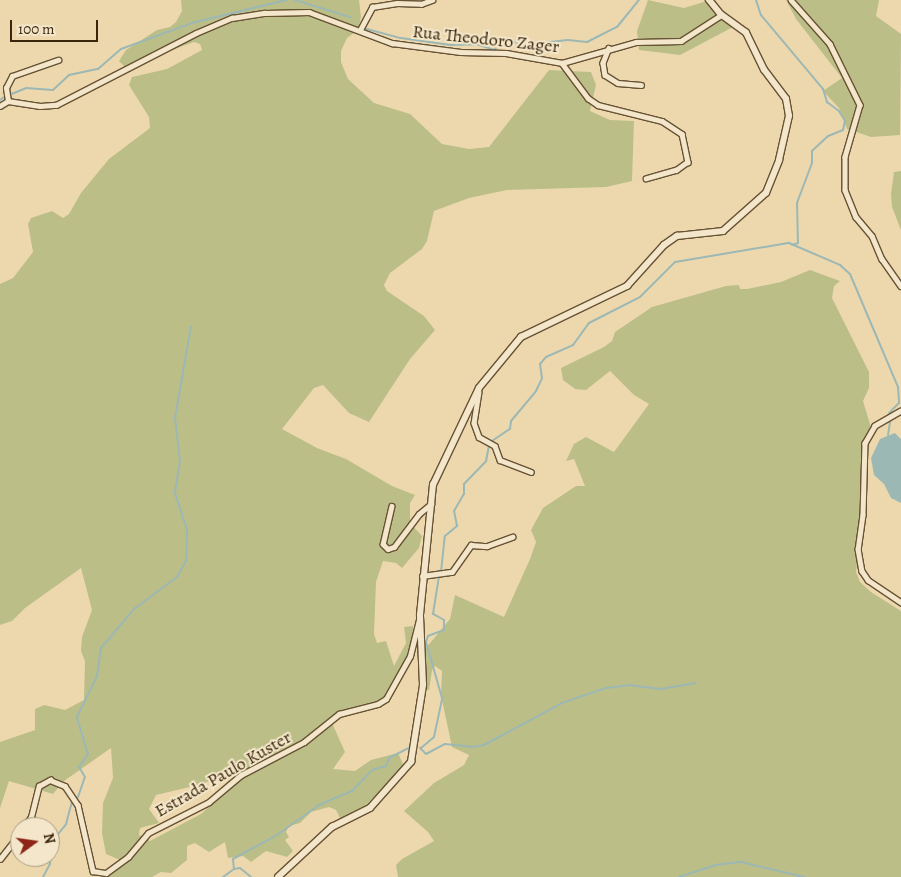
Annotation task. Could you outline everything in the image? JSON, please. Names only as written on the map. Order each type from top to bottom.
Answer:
[{"type":"street","points":[[360,30],[372,7],[397,3],[421,4],[432,0]]},
{"type":"street","points":[[278,877],[332,827],[370,808],[412,762],[423,686],[420,615],[422,576],[434,476],[479,388],[521,337],[626,286],[664,245],[677,236],[723,231],[766,193],[783,146],[789,116],[788,104],[760,63],[748,36],[720,15],[709,0]]},
{"type":"street","points":[[791,0],[830,44],[860,105],[844,157],[845,190],[856,217],[872,236],[882,259],[901,286]]},
{"type":"street","name":"Rua Theodoro Zager","points":[[8,100],[40,106],[56,105],[134,63],[232,18],[290,11],[309,12],[392,43],[445,51],[506,53],[562,64],[609,48],[649,41],[681,41],[720,15]]},
{"type":"street","points":[[609,48],[603,64],[605,75],[618,83],[641,85]]},
{"type":"street","points":[[0,106],[8,100],[6,88],[12,76],[58,60]]},
{"type":"street","points":[[562,64],[588,98],[598,105],[671,124],[682,134],[688,157],[686,165],[646,179]]},
{"type":"street","points":[[479,388],[474,423],[479,437],[495,446],[500,460],[531,472]]},
{"type":"street","points":[[901,411],[875,426],[865,443],[863,515],[858,549],[862,571],[868,580],[901,602]]},
{"type":"street","points":[[392,506],[383,544],[388,549],[394,547],[419,514],[431,504]]},
{"type":"street","points":[[422,576],[452,572],[471,545],[487,546],[512,537]]},
{"type":"street","name":"Estrada Paulo Kuster","points":[[31,817],[39,786],[50,780],[65,786],[80,810],[92,871],[106,873],[128,857],[148,833],[209,802],[242,776],[304,742],[339,714],[378,704],[386,698],[410,656],[420,615]]},
{"type":"street","points":[[0,859],[10,846]]},
{"type":"green space","points":[[181,0],[359,0],[361,17],[358,30],[347,38],[341,51],[341,62],[348,79],[374,103],[410,114],[442,144],[469,149],[489,147],[549,70],[591,72],[596,85],[590,111],[610,120],[634,121],[632,181],[606,187],[507,190],[469,198],[434,211],[427,241],[422,249],[390,273],[384,285],[387,291],[424,316],[435,330],[410,359],[369,422],[349,413],[323,385],[314,388],[282,429],[317,448],[346,459],[392,486],[415,495],[410,503],[410,523],[422,536],[419,548],[402,568],[396,563],[383,561],[376,582],[374,634],[377,643],[386,641],[394,666],[406,643],[404,627],[413,626],[412,654],[391,695],[384,702],[339,717],[332,723],[345,752],[333,769],[355,771],[371,760],[398,753],[404,766],[366,805],[341,820],[336,810],[329,807],[311,812],[300,823],[289,826],[286,832],[289,837],[285,840],[293,851],[287,857],[266,851],[251,862],[243,856],[228,858],[225,842],[209,852],[195,843],[187,846],[187,860],[171,873],[161,872],[152,877],[107,877],[120,860],[106,854],[102,833],[103,803],[113,778],[111,748],[64,781],[53,794],[9,781],[0,808],[0,742],[35,730],[35,709],[44,705],[65,710],[84,700],[85,661],[81,651],[82,637],[92,610],[81,568],[25,608],[12,621],[0,625],[0,284],[13,278],[33,252],[28,224],[31,218],[52,211],[63,218],[69,214],[81,193],[109,159],[150,128],[149,117],[129,85],[132,77],[167,69],[202,50],[200,44],[194,42],[125,67],[119,61],[126,50],[157,30],[170,27],[176,22],[182,11]],"holes":[[[232,771],[238,781],[201,814],[150,841],[139,835],[140,828],[159,823],[149,809],[156,795],[202,784]]]},
{"type":"green space","points":[[648,0],[684,8],[707,1],[723,21],[733,27],[680,55],[639,50],[637,31]]},
{"type":"green space","points":[[786,0],[879,0],[876,16],[901,34],[900,135],[871,137],[847,129],[839,108],[823,91],[842,78],[796,19]]},
{"type":"green space","points":[[901,171],[901,230],[892,207],[891,194],[894,172]]},
{"type":"green space","points":[[810,270],[840,281],[834,286],[832,298],[869,372],[869,388],[863,401],[873,434],[863,453],[859,509],[863,518],[856,572],[860,582],[871,592],[901,611],[901,877],[398,877],[396,865],[402,859],[434,841],[428,832],[404,811],[434,783],[464,765],[469,755],[452,747],[441,695],[442,671],[435,666],[432,670],[429,690],[420,687],[426,648],[450,619],[455,595],[504,617],[530,559],[536,542],[531,530],[543,508],[576,486],[585,486],[574,459],[566,461],[574,444],[586,437],[614,452],[649,404],[634,395],[610,371],[586,390],[575,389],[563,380],[561,368],[604,347],[612,341],[615,332],[652,307],[726,286],[739,285],[740,289],[747,289],[781,282]]},
{"type":"water","points":[[895,433],[901,439],[901,503],[891,498],[884,484],[874,475],[871,458],[880,439]]},
{"type":"waterway","points":[[9,95],[26,88],[53,90],[69,75],[98,69],[121,49],[192,23],[286,0]]},
{"type":"waterway","points":[[295,0],[350,17]]},
{"type":"waterway","points":[[363,28],[401,38],[451,45],[476,44],[494,50],[506,39],[523,45],[568,40],[587,42],[617,27],[639,0]]},
{"type":"waterway","points":[[756,0],[761,15],[823,89],[827,102],[839,111],[845,121],[843,130],[828,136],[812,151],[812,163],[797,203],[798,243],[792,245]]},
{"type":"waterway","points":[[0,100],[4,97]]},
{"type":"waterway","points":[[492,441],[510,429],[511,421],[536,391],[542,378],[540,364],[546,357],[573,345],[589,323],[640,297],[675,262],[789,243],[840,265],[850,274],[898,387],[899,403],[889,413]]},
{"type":"waterway","points":[[78,797],[85,777],[79,767],[88,754],[77,717],[97,676],[101,648],[134,609],[177,577],[186,561],[187,530],[175,492],[180,461],[175,418],[191,326]]},
{"type":"waterway","points":[[888,435],[890,422]]},
{"type":"waterway","points":[[441,572],[445,536],[457,526],[454,511],[464,494],[464,484],[486,461],[489,446]]},
{"type":"waterway","points":[[421,748],[434,737],[442,698],[426,642],[428,636],[444,630],[444,620],[433,614],[439,578]]},
{"type":"waterway","points":[[420,748],[426,754],[445,744],[472,747],[484,745],[562,703],[606,688],[629,685],[661,689],[695,683]]},
{"type":"waterway","points":[[234,869],[233,859],[277,835],[319,805],[352,791],[372,770],[386,766],[389,758],[411,747]]},
{"type":"waterway","points":[[60,832],[66,824],[72,802]]},
{"type":"waterway","points":[[679,877],[715,865],[741,862],[804,877]]},
{"type":"waterway","points":[[43,877],[48,867]]},
{"type":"waterway","points":[[234,869],[240,868],[251,877]]},
{"type":"waterway","points":[[223,877],[234,869]]}]
